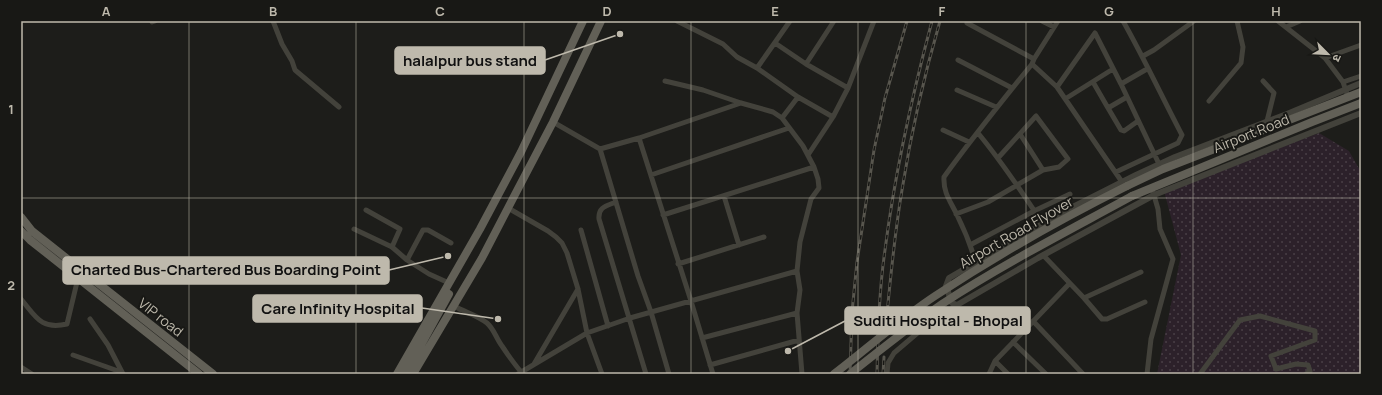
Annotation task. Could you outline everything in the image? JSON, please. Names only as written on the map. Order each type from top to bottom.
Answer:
[{"type":"main road","points":[[397,374],[490,211],[532,131],[583,21]]},
{"type":"main road","points":[[413,374],[454,306],[508,208],[553,122],[601,21]]},
{"type":"main road","points":[[1347,93],[1361,92]]},
{"type":"main road","name":"Airport Road Flyover","points":[[834,374],[905,317],[934,296],[1125,184],[1228,140],[1347,93]]},
{"type":"main road","name":"Airport Road","points":[[1153,191],[1312,122],[1361,103]]},
{"type":"main road","name":"Airport Road Flyover","points":[[850,374],[915,324],[954,297],[1042,244],[1132,196],[1153,191]]},
{"type":"main road","points":[[405,374],[483,231],[490,211]]},
{"type":"main road","name":"VIP road","points":[[21,216],[32,231],[213,374]]},
{"type":"main road","name":"VIP road","points":[[21,230],[30,240],[199,374]]},
{"type":"street","points":[[273,21],[282,44],[295,70],[339,107]]},
{"type":"street","points":[[679,21],[723,44],[737,57],[758,68],[798,97],[833,117]]},
{"type":"street","points":[[758,68],[790,21]]},
{"type":"street","points":[[806,64],[834,21]]},
{"type":"street","points":[[808,155],[833,117],[848,88],[874,21]]},
{"type":"street","points":[[1042,21],[1054,27]]},
{"type":"street","points":[[976,263],[970,245],[947,198],[944,177],[969,142],[978,133],[996,107],[1033,61],[1058,21]]},
{"type":"street","points":[[1143,56],[1154,50],[1194,21]]},
{"type":"street","points":[[1208,101],[1241,63],[1243,47],[1237,21]]},
{"type":"street","points":[[1278,21],[1325,58],[1343,82],[1347,93]]},
{"type":"street","points":[[1286,27],[1300,21]]},
{"type":"street","points":[[1116,172],[1178,143],[1182,136],[1147,69],[1143,56],[1125,22]]},
{"type":"street","points":[[967,23],[1033,61],[1057,87],[1125,184]]},
{"type":"street","points":[[1057,87],[1094,33],[1121,84],[1159,164]]},
{"type":"street","points":[[775,43],[806,64],[848,88]]},
{"type":"street","points":[[1325,58],[1361,45]]},
{"type":"street","points":[[958,60],[1012,88]]},
{"type":"street","points":[[1065,99],[1113,69]]},
{"type":"street","points":[[1121,84],[1147,69]]},
{"type":"street","points":[[1343,82],[1361,76]]},
{"type":"street","points":[[665,81],[703,90],[741,104],[773,112],[782,118],[790,128],[803,146],[814,167],[820,188],[811,199],[800,242],[797,271],[800,290],[797,313],[802,374]]},
{"type":"street","points":[[1263,81],[1274,93],[1267,121]]},
{"type":"street","points":[[1093,82],[1121,130],[1124,131],[1138,121]]},
{"type":"street","points":[[957,305],[952,303],[946,286],[949,278],[1063,212],[1125,184],[1159,164],[1228,140],[1267,121],[1347,93],[1361,84]]},
{"type":"street","points":[[957,90],[996,107]]},
{"type":"street","points":[[782,118],[798,97]]},
{"type":"street","points":[[1108,108],[1127,97]]},
{"type":"street","points":[[600,149],[639,138],[741,104]]},
{"type":"street","points":[[887,374],[888,363],[894,353],[928,324],[957,305],[1153,191],[1361,113]]},
{"type":"street","points":[[956,214],[988,202],[1043,170],[1059,167],[1068,160],[1036,116],[998,158]]},
{"type":"street","points":[[553,122],[600,149],[669,374]]},
{"type":"street","points":[[651,175],[790,128]]},
{"type":"street","points":[[943,130],[969,142]]},
{"type":"street","points":[[978,133],[1018,185],[1043,224]]},
{"type":"street","points":[[1020,134],[1043,170]]},
{"type":"street","points":[[639,138],[713,374]]},
{"type":"street","points":[[663,216],[814,167]]},
{"type":"street","points":[[1147,374],[1151,339],[1173,259],[1160,229],[1153,191]]},
{"type":"street","points":[[970,245],[1034,211],[1070,194]]},
{"type":"street","points":[[724,196],[739,244]]},
{"type":"street","points":[[616,202],[601,209],[599,219],[646,374]]},
{"type":"street","points":[[508,208],[556,237],[562,243],[567,253],[578,289],[588,333],[602,374]]},
{"type":"street","points":[[366,210],[400,229],[392,247]]},
{"type":"street","points":[[354,229],[392,247],[407,260],[429,274],[449,283]]},
{"type":"street","points":[[407,260],[423,230],[428,230],[450,243]]},
{"type":"street","points":[[581,230],[608,326]]},
{"type":"street","points":[[678,264],[764,237]]},
{"type":"street","points":[[1043,256],[1084,298],[1102,319],[1105,320],[1145,302]]},
{"type":"street","points":[[454,306],[460,310],[481,318],[491,327],[501,345],[521,373],[588,333],[630,318],[797,271]]},
{"type":"street","points":[[1084,298],[1141,272]]},
{"type":"street","points":[[21,299],[41,323],[57,326],[66,324],[78,278]]},
{"type":"street","points":[[989,374],[995,362],[1013,342],[1070,284]]},
{"type":"street","points":[[534,364],[578,289]]},
{"type":"street","points":[[702,338],[797,313]]},
{"type":"street","points":[[1200,374],[1240,320],[1260,316],[1315,331],[1315,340],[1270,356],[1276,369],[1296,364],[1308,365],[1310,371],[1306,374]]},
{"type":"street","points":[[90,319],[108,345],[122,373]]},
{"type":"street","points":[[1033,321],[1083,374]]},
{"type":"street","points":[[710,365],[799,340]]},
{"type":"street","points":[[1013,342],[1046,374]]},
{"type":"street","points":[[73,355],[122,373]]},
{"type":"street","points":[[995,362],[1008,374]]},
{"type":"street","points":[[21,367],[32,374]]},
{"type":"street","points":[[21,373],[32,374]]},
{"type":"shaded area","points":[[1319,133],[1349,151],[1361,172],[1361,374],[1157,374],[1181,255],[1164,191]]},
{"type":"railway","points":[[850,374],[852,312],[857,262],[874,150],[885,98],[907,21]]},
{"type":"railway","points":[[877,374],[880,296],[889,221],[905,134],[932,21]]},
{"type":"railway","points":[[887,314],[895,236],[909,147],[918,105],[940,21]]},
{"type":"railway","points":[[883,374],[884,357]]},
{"type":"place","name":"halalpur bus stand","points":[[620,34]]},
{"type":"place","name":"Charted Bus-Chartered Bus Boarding Point","points":[[448,256]]},
{"type":"place","name":"Care Infinity Hospital","points":[[498,319]]},
{"type":"place","name":"Suditi Hospital - Bhopal","points":[[788,351]]}]
